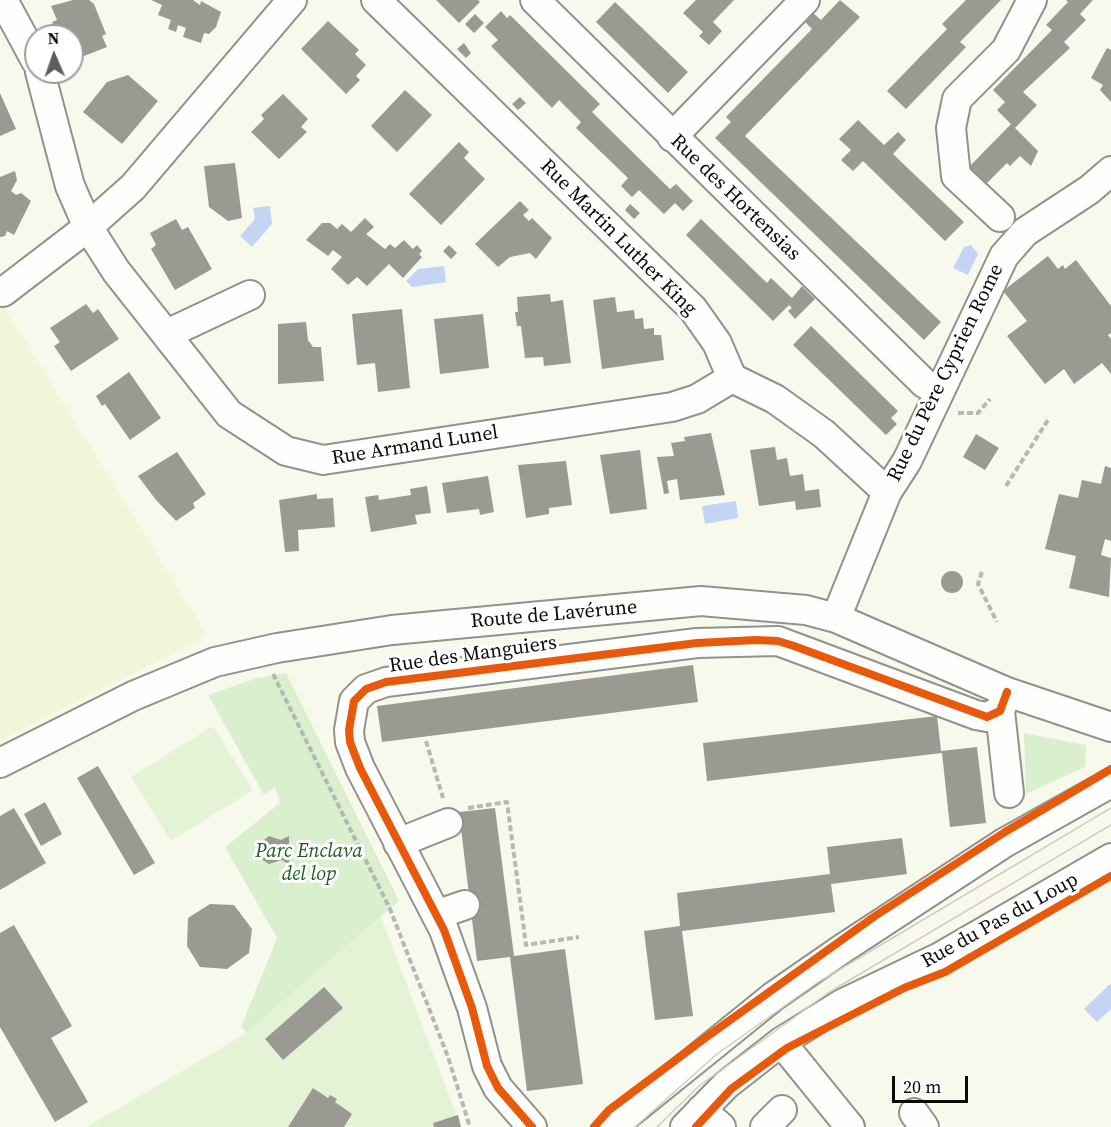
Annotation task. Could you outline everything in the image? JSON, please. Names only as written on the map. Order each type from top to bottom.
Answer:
[{"type":"street","points":[[3,0],[24,39]]},
{"type":"street","points":[[3,292],[88,227],[133,187],[292,0]]},
{"type":"street","name":"Rue Martin Luther King","points":[[376,0],[693,309],[717,343],[732,378]]},
{"type":"street","name":"Rue des Hortensias","points":[[535,0],[924,383],[938,391]]},
{"type":"street","points":[[672,137],[805,0]]},
{"type":"street","points":[[1000,217],[956,176],[951,128],[957,99],[1006,50],[1032,0]]},
{"type":"street","name":"Rue Armand Lunel","points":[[43,84],[70,186],[88,227],[116,271],[229,414],[286,451],[323,460],[672,407],[697,399],[732,378]]},
{"type":"street","name":"Rue du Père Cyprien Rome","points":[[836,618],[887,492],[906,461],[1004,256],[1025,232],[1089,190],[1111,171]]},
{"type":"street","points":[[167,334],[250,295]]},
{"type":"street","points":[[732,378],[775,399],[816,428],[887,492]]},
{"type":"street","name":"Route de Lavérune","points":[[0,763],[133,696],[215,662],[277,648],[392,630],[701,601],[806,610],[836,618],[1004,702],[1111,727]]},
{"type":"street","name":"Rue des Manguiers","points":[[532,1127],[498,1088],[488,1066],[457,963],[436,915],[360,768],[350,742],[354,701],[366,689],[386,682],[697,642],[778,641],[976,715],[987,717],[1004,702]]},
{"type":"street","points":[[1004,702],[1010,793]]},
{"type":"street","points":[[612,1127],[774,996],[842,949],[1004,843],[1111,783]]},
{"type":"street","points":[[398,843],[450,811]]},
{"type":"street","name":"Rue du Pas du Loup","points":[[703,1121],[726,1084],[782,1042],[842,1004],[938,958],[1111,858]]},
{"type":"street","points":[[436,915],[465,905]]},
{"type":"street","points":[[782,1042],[850,1127]]},
{"type":"path","points":[[1006,486],[1048,420]]},
{"type":"path","points":[[982,572],[978,584],[997,622]]},
{"type":"path","points":[[270,668],[390,909],[436,1024],[470,1127]]},
{"type":"path","points":[[426,741],[450,811],[507,802],[526,945],[579,937]]},
{"type":"green space","points":[[0,300],[207,635],[0,741]]},
{"type":"green space","name":"Parc Enclava del lop","points":[[286,673],[399,901],[247,1033],[241,1027],[277,938],[225,847],[280,803],[275,787],[264,795],[208,695],[257,678]]},
{"type":"green space","points":[[213,726],[253,790],[171,841],[131,777]]},
{"type":"green space","points":[[1024,733],[1086,745],[1085,767],[1026,794]]},
{"type":"green space","points":[[381,917],[461,1127],[87,1127],[247,1033]]},
{"type":"water","points":[[270,206],[272,224],[252,247],[240,236],[255,219],[253,208]]},
{"type":"water","points":[[971,245],[978,254],[968,275],[953,268],[964,247]]},
{"type":"water","points":[[444,266],[446,282],[412,287],[406,281],[418,269]]},
{"type":"water","points":[[736,501],[738,518],[705,524],[702,506]]},
{"type":"water","points":[[1111,983],[1111,1009],[1097,1022],[1084,1009]]},
{"type":"building","points":[[73,0],[89,0],[94,4],[106,34],[102,36],[107,47],[84,56],[84,24],[53,24],[52,22],[57,20],[51,6]]},
{"type":"building","points":[[151,0],[193,0],[200,5],[201,1],[221,12],[216,27],[209,34],[204,33],[201,43],[183,37],[186,28],[178,25],[176,32],[168,29],[171,20],[158,15],[162,5]]},
{"type":"building","points":[[436,0],[478,0],[480,2],[459,23]]},
{"type":"building","points":[[696,0],[734,0],[713,22],[722,31],[709,45],[699,36],[703,32],[683,13]]},
{"type":"building","points":[[840,0],[860,17],[745,136],[941,322],[924,340],[715,138],[731,122],[726,117],[812,29],[804,21],[812,12],[821,20]]},
{"type":"building","points":[[966,0],[1001,0],[960,42],[966,47],[906,109],[887,91],[947,29],[942,24]]},
{"type":"building","points":[[1066,0],[1093,0],[1080,14],[1086,20],[1064,42],[1070,48],[1023,92],[1037,105],[1015,128],[1038,151],[1031,166],[1020,156],[1010,166],[1007,163],[985,185],[968,176],[972,172],[968,168],[1011,124],[997,110],[1005,102],[993,90],[1052,30],[1046,25],[1068,2]]},
{"type":"building","points":[[615,2],[688,72],[668,93],[596,22]]},
{"type":"building","points":[[501,11],[507,18],[510,15],[600,104],[592,112],[670,189],[676,184],[693,201],[683,211],[675,203],[664,214],[639,190],[632,197],[621,186],[628,178],[576,128],[581,122],[559,100],[552,108],[491,46],[498,40],[485,27]]},
{"type":"building","points":[[475,14],[484,23],[474,33],[465,24]]},
{"type":"building","points":[[328,21],[359,50],[355,54],[366,65],[356,76],[360,80],[346,94],[301,49]]},
{"type":"building","points":[[464,43],[471,53],[466,58],[457,49]]},
{"type":"building","points":[[1107,48],[1111,50],[1111,102],[1100,90],[1103,85],[1091,78]]},
{"type":"building","points":[[128,75],[158,101],[122,144],[83,112],[107,82]]},
{"type":"building","points":[[405,90],[432,115],[397,152],[371,126]]},
{"type":"building","points":[[0,93],[16,129],[0,136]]},
{"type":"building","points":[[283,94],[308,119],[301,127],[307,132],[279,159],[251,132],[264,119],[261,115]]},
{"type":"building","points":[[520,97],[526,103],[518,110],[512,104]]},
{"type":"building","points":[[858,120],[884,145],[898,132],[906,140],[893,154],[964,222],[945,241],[863,161],[853,171],[841,160],[851,150],[839,139]]},
{"type":"building","points":[[459,142],[469,152],[464,158],[485,179],[441,225],[409,194]]},
{"type":"building","points":[[235,163],[242,218],[228,221],[209,207],[204,166]]},
{"type":"building","points":[[15,171],[17,180],[11,191],[16,195],[21,193],[31,201],[14,235],[7,231],[5,236],[0,237],[0,177]]},
{"type":"building","points":[[520,201],[529,210],[523,215],[529,221],[532,218],[552,238],[536,259],[530,253],[510,257],[498,267],[475,244]]},
{"type":"building","points":[[630,204],[640,213],[634,219],[625,210]]},
{"type":"building","points":[[365,218],[374,227],[366,234],[385,249],[390,244],[395,248],[404,240],[413,249],[417,245],[422,251],[419,254],[422,257],[403,278],[389,264],[367,286],[357,277],[348,285],[331,269],[342,257],[333,250],[328,256],[306,240],[322,223],[330,223],[337,229],[342,224],[351,232]]},
{"type":"building","points":[[176,219],[182,230],[188,227],[212,269],[175,290],[151,249],[156,245],[150,233]]},
{"type":"building","points":[[701,219],[767,283],[771,278],[792,298],[802,286],[815,299],[795,319],[788,311],[792,308],[789,305],[773,321],[686,235]]},
{"type":"building","points":[[449,245],[457,253],[451,259],[443,251]]},
{"type":"building","points":[[1048,256],[1058,269],[1063,265],[1065,269],[1076,260],[1111,306],[1111,333],[1108,335],[1111,339],[1111,374],[1102,363],[1074,384],[1064,369],[1045,384],[1007,336],[1027,321],[1003,291]]},
{"type":"building","points":[[550,294],[551,302],[563,300],[571,363],[544,366],[543,357],[525,358],[521,326],[517,326],[515,312],[518,312],[517,297]]},
{"type":"building","points":[[615,297],[617,312],[634,310],[635,319],[643,318],[644,329],[654,328],[654,335],[661,335],[664,360],[602,369],[593,300]]},
{"type":"building","points":[[86,304],[93,313],[98,309],[119,339],[71,371],[54,346],[60,342],[50,328]]},
{"type":"building","points":[[402,309],[410,388],[378,392],[375,363],[357,365],[352,314]]},
{"type":"building","points":[[483,314],[489,368],[440,374],[434,319]]},
{"type":"building","points":[[306,322],[308,340],[313,347],[321,347],[324,381],[278,384],[278,324]]},
{"type":"building","points":[[811,326],[898,411],[891,418],[897,424],[886,435],[793,345]]},
{"type":"building","points":[[129,372],[161,418],[130,440],[105,404],[102,406],[96,396]]},
{"type":"building","points":[[711,433],[725,495],[680,500],[677,479],[667,481],[669,493],[664,494],[657,457],[674,456],[671,443],[685,441],[684,437]]},
{"type":"building","points":[[976,434],[999,448],[985,470],[963,457]]},
{"type":"building","points":[[775,447],[777,460],[787,458],[790,476],[803,474],[805,491],[819,489],[821,507],[796,510],[795,501],[759,506],[750,450]]},
{"type":"building","points":[[640,450],[647,509],[610,514],[600,455]]},
{"type":"building","points":[[177,452],[206,494],[193,503],[195,508],[176,521],[138,476]]},
{"type":"building","points":[[566,461],[572,505],[549,508],[549,514],[526,518],[518,465]]},
{"type":"building","points":[[1105,466],[1111,468],[1111,541],[1105,539],[1101,555],[1111,558],[1109,597],[1069,588],[1076,556],[1045,549],[1059,494],[1078,498],[1082,480],[1101,484]]},
{"type":"building","points":[[488,476],[494,512],[480,515],[479,509],[447,513],[442,483]]},
{"type":"building","points":[[427,486],[431,513],[415,515],[417,524],[371,532],[365,497],[378,495],[379,500],[411,495],[410,489]]},
{"type":"building","points":[[317,494],[317,499],[333,498],[335,527],[298,530],[299,551],[285,552],[279,500]]},
{"type":"building","points":[[948,571],[956,571],[963,578],[963,586],[956,593],[948,593],[941,586],[941,578]]},
{"type":"building","points":[[693,665],[698,702],[382,742],[377,706]]},
{"type":"building","points":[[937,716],[941,751],[977,747],[986,823],[950,827],[942,753],[707,781],[703,743]]},
{"type":"building","points":[[98,766],[155,863],[134,875],[77,778]]},
{"type":"building","points":[[45,802],[62,834],[41,846],[24,814]]},
{"type":"building","points":[[14,808],[46,863],[0,890],[0,816]]},
{"type":"building","points":[[495,808],[514,956],[565,949],[583,1084],[527,1091],[510,957],[477,961],[459,812]]},
{"type":"building","points":[[269,836],[281,840],[289,836],[289,865],[282,860],[269,864],[261,859],[259,844]]},
{"type":"building","points":[[902,838],[907,874],[831,884],[835,912],[682,931],[693,1016],[655,1020],[644,931],[680,926],[677,893],[830,874],[827,847]]},
{"type":"building","points":[[210,904],[234,905],[252,929],[249,953],[227,969],[200,967],[187,946],[188,918]]},
{"type":"building","points":[[14,925],[72,1026],[51,1038],[88,1102],[55,1122],[0,1027],[0,933]]},
{"type":"building","points":[[324,987],[343,1008],[283,1060],[265,1039]]},
{"type":"building","points":[[313,1088],[328,1098],[330,1095],[337,1099],[335,1102],[352,1114],[344,1127],[288,1127]]},
{"type":"building","points":[[458,1115],[461,1127],[434,1127],[433,1123]]},
{"type":"tram line","points":[[635,1127],[717,1054],[817,983],[1111,808]]},
{"type":"tram line","points":[[657,1127],[699,1086],[828,993],[1111,825]]},
{"type":"cycle path","points":[[532,1127],[498,1088],[487,1066],[472,1008],[444,930],[360,768],[350,742],[349,730],[354,701],[366,689],[386,682],[697,643],[756,640],[778,641],[794,646],[987,717],[1000,711],[1007,692]]},
{"type":"cycle path","points":[[594,1127],[609,1110],[875,916],[1005,832],[1111,769]]},
{"type":"cycle path","points":[[696,1127],[731,1089],[787,1048],[904,988],[945,972],[1111,876]]}]
